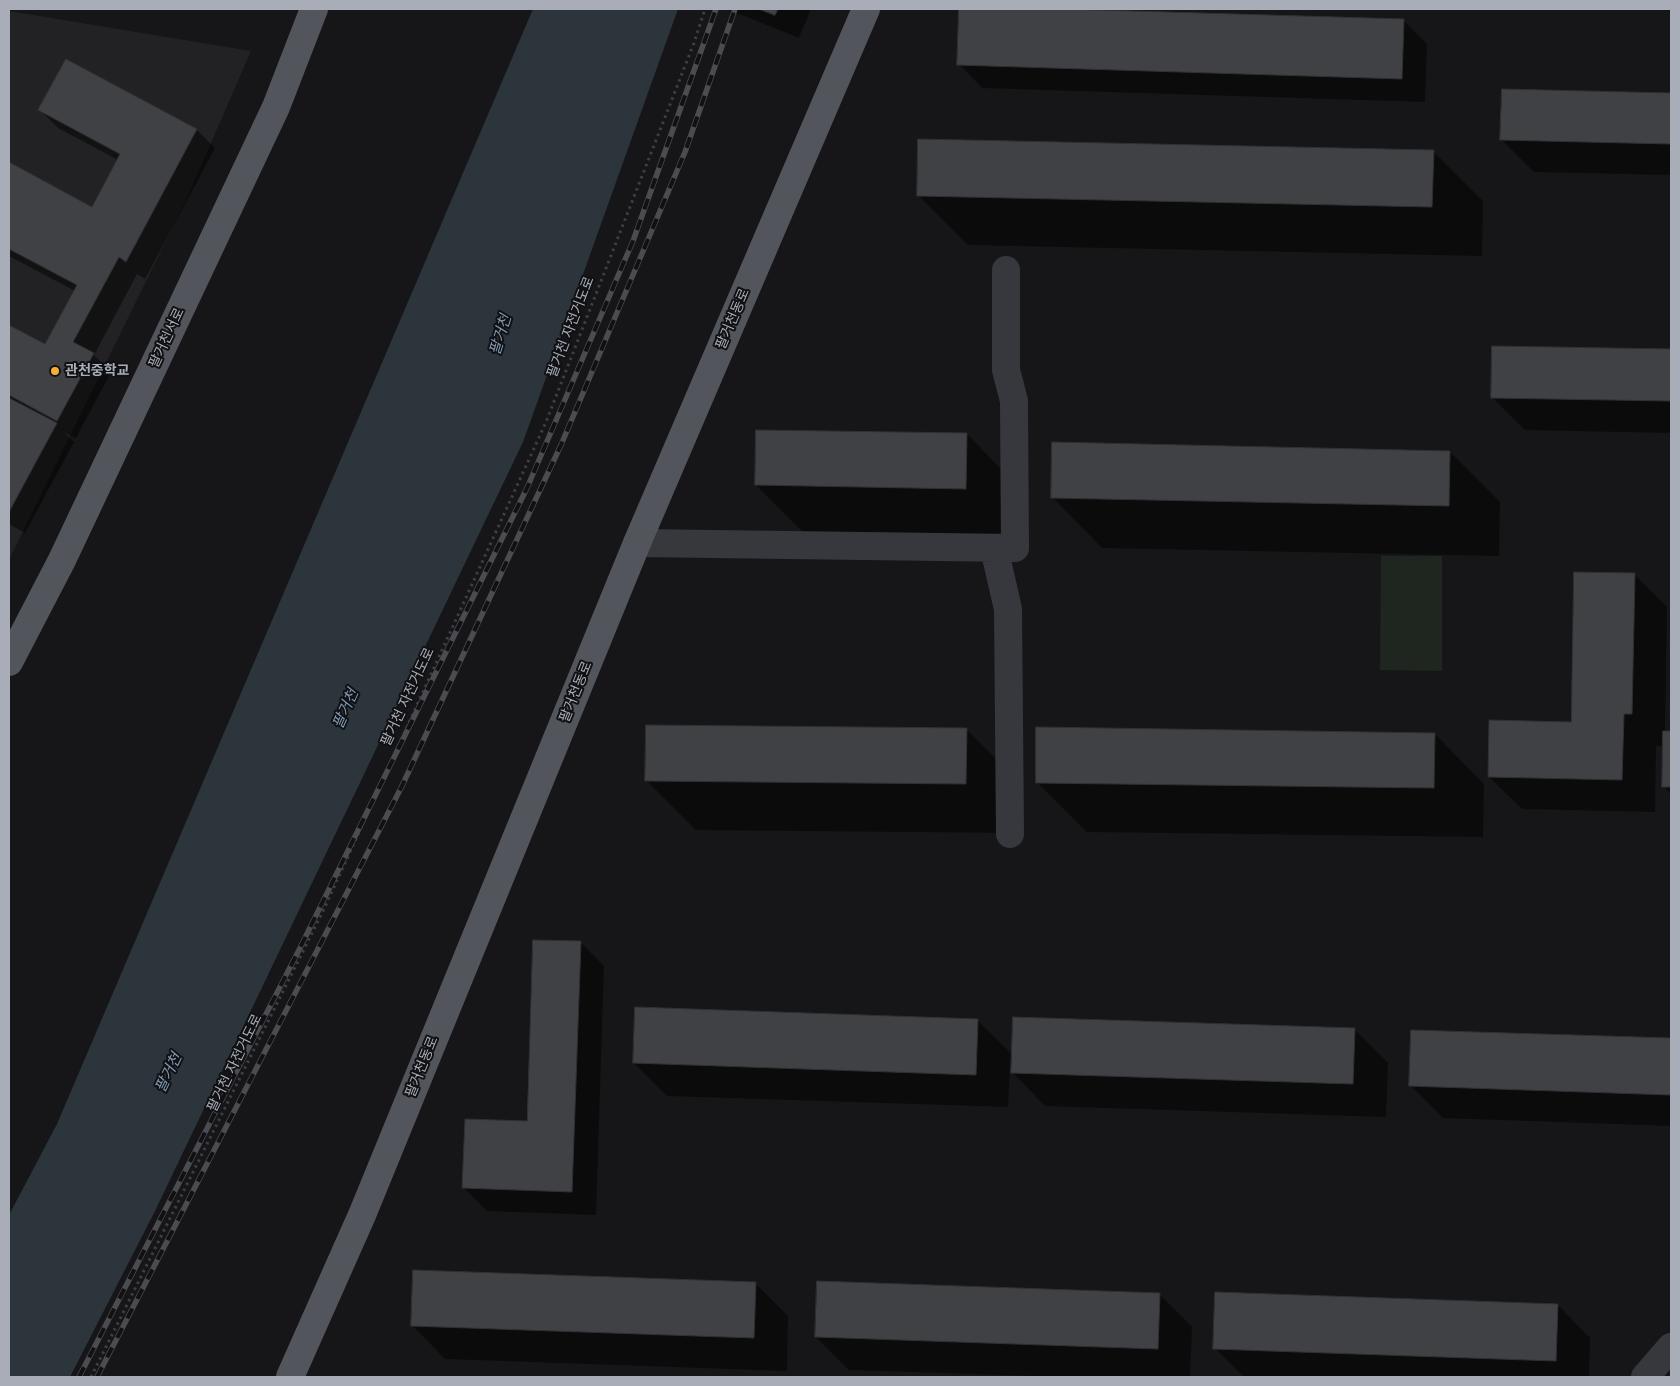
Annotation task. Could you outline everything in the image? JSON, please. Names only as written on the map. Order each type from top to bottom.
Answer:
[{"type":"main road","name":"팔거천서로","points":[[9,662],[62,560],[272,116],[314,9]]},
{"type":"main road","name":"팔거천동로","points":[[290,1377],[362,1215],[637,543],[866,9]]},
{"type":"street","points":[[637,543],[1015,548],[1014,401],[1006,370],[1006,270]]},
{"type":"street","points":[[994,548],[1008,609],[1010,834]]},
{"type":"street","points":[[1645,1377],[1671,1348]]},
{"type":"path","name":"팔거천 자전거도로","points":[[91,1377],[324,909],[546,422],[690,53],[705,9]]},
{"type":"shaded area","name":"관천중학교","points":[[9,11],[251,51],[188,196],[9,560]]},
{"type":"shaded area","points":[[1381,556],[1442,556],[1442,671],[1380,670]]},
{"type":"water","name":"팔거천","points":[[533,9],[678,9],[523,442],[155,1211],[70,1377],[9,1377],[9,1215],[57,1124]]},
{"type":"building","points":[[759,9],[778,9],[775,15]]},
{"type":"building","points":[[959,9],[1065,9],[1404,19],[1402,79],[957,65]]},
{"type":"building","points":[[66,59],[197,129],[126,262],[119,257],[73,342],[94,353],[57,421],[9,395],[9,325],[45,344],[77,285],[9,249],[9,162],[92,207],[120,154],[38,110]]},
{"type":"building","points":[[1502,89],[1671,93],[1671,144],[1500,140]]},
{"type":"building","points":[[918,139],[1434,150],[1432,207],[917,196]]},
{"type":"building","points":[[1492,346],[1671,349],[1671,401],[1491,398]]},
{"type":"building","points":[[9,398],[57,423],[9,512]]},
{"type":"building","points":[[756,430],[967,433],[966,489],[755,485]]},
{"type":"building","points":[[1052,442],[1450,451],[1449,506],[1051,498]]},
{"type":"building","points":[[1574,572],[1635,573],[1632,714],[1624,714],[1622,780],[1488,777],[1489,720],[1571,722]]},
{"type":"building","points":[[646,725],[967,728],[966,784],[645,781]]},
{"type":"building","points":[[1036,727],[1435,733],[1434,788],[1036,783]]},
{"type":"building","points":[[1663,731],[1671,731],[1671,787],[1662,787]]},
{"type":"building","points":[[533,940],[581,941],[572,1192],[462,1188],[465,1119],[527,1121]]},
{"type":"building","points":[[635,1007],[978,1019],[976,1075],[633,1063]]},
{"type":"building","points":[[1013,1017],[1355,1028],[1353,1084],[1011,1073]]},
{"type":"building","points":[[1411,1030],[1671,1038],[1671,1095],[1409,1086]]},
{"type":"building","points":[[413,1270],[756,1282],[754,1338],[411,1326]]},
{"type":"building","points":[[817,1281],[1160,1293],[1158,1349],[815,1337]]},
{"type":"building","points":[[1215,1292],[1558,1304],[1556,1361],[1213,1349]]},
{"type":"railway","points":[[79,1377],[298,952],[527,488],[633,241],[716,9]]},
{"type":"railway","points":[[97,1377],[401,788],[561,445],[685,152],[735,9]]},
{"type":"place","name":"관천중학교","points":[[55,371]]}]
